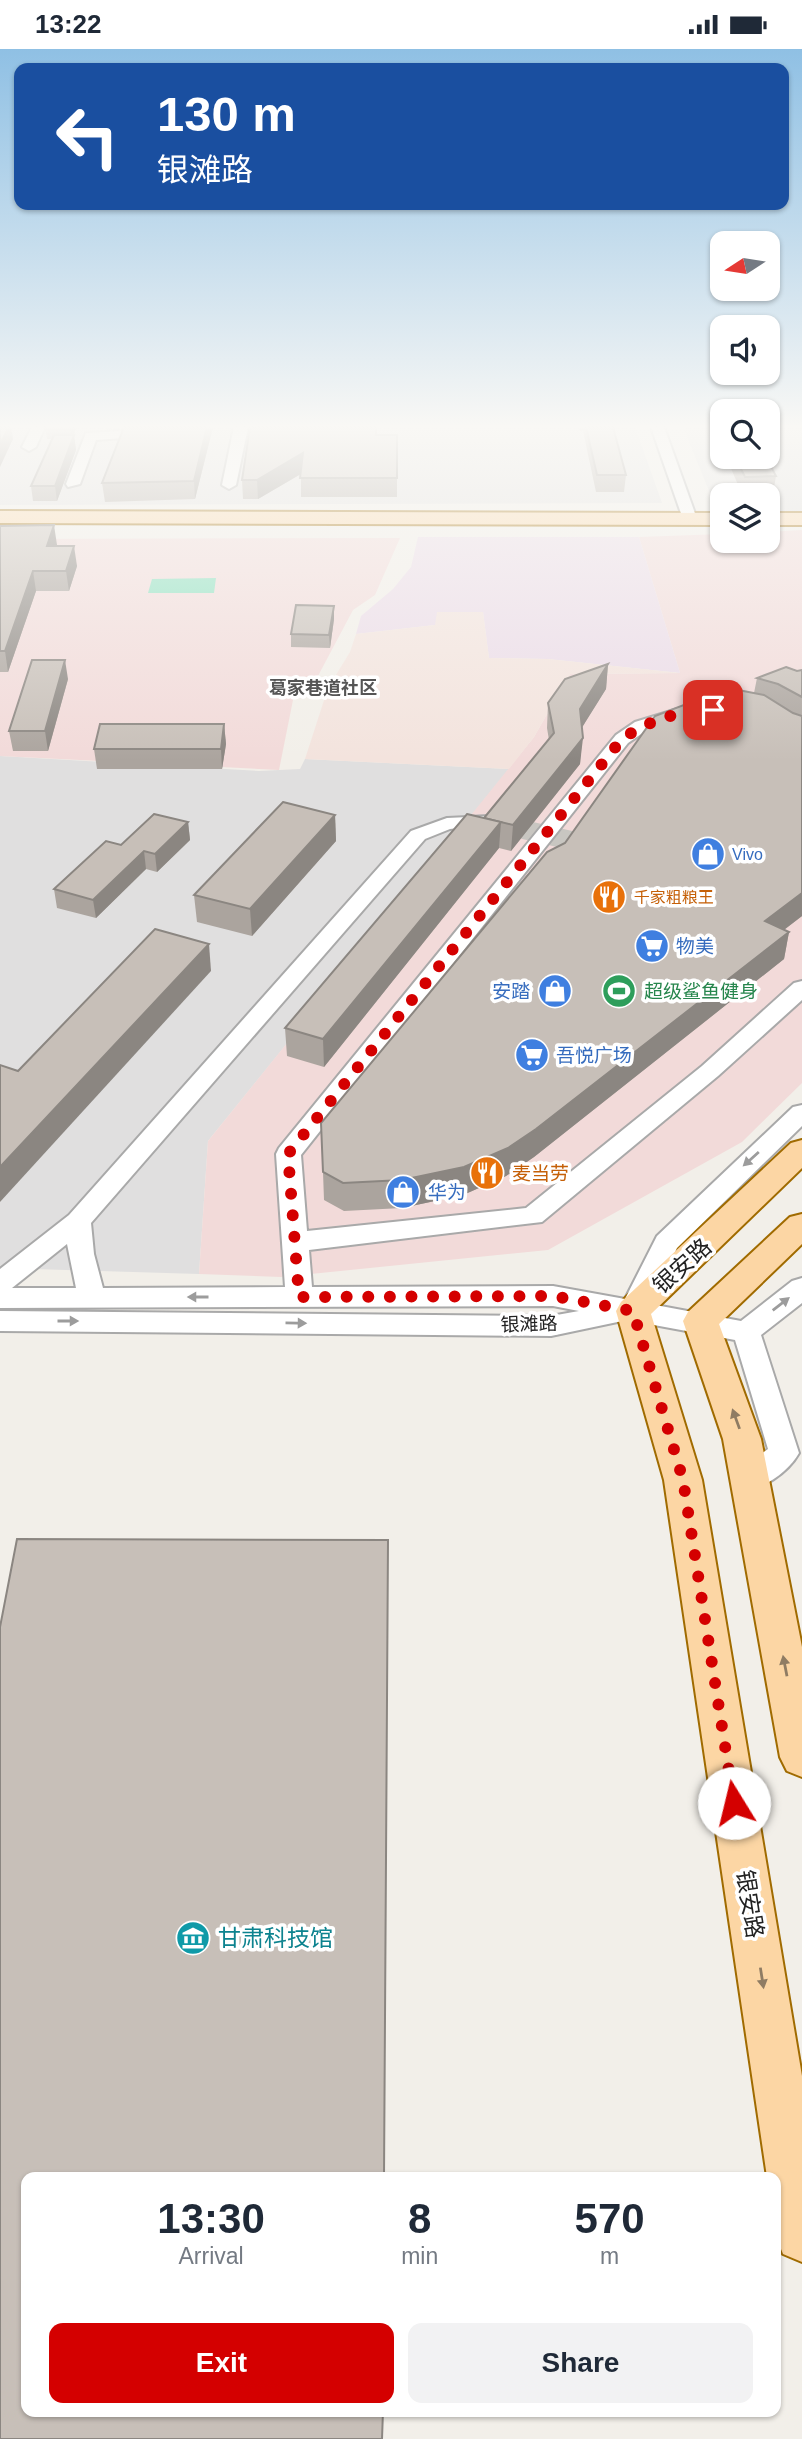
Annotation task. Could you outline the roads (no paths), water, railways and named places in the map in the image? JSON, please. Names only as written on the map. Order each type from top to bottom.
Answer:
[{"type":"main road","name":"银安路","points":[[802,1150],[692,1258],[633,1311],[683,1480],[802,2235]]},
{"type":"main road","points":[[802,1225],[700,1321],[742,1439],[802,1758]]},
{"type":"street","points":[[299,1297],[288,1154],[622,739],[641,726],[692,710],[705,710]]},
{"type":"street","points":[[0,1283],[78,1221],[418,835],[447,824],[483,820]]},
{"type":"street","points":[[295,1242],[533,1216],[710,1070],[802,988]]},
{"type":"street","points":[[746,1332],[700,1321],[633,1311],[666,1243],[740,1169],[802,1113]]},
{"type":"street","points":[[78,1221],[81,1254],[92,1297]]},
{"type":"street","points":[[746,1332],[802,1288]]},
{"type":"street","name":"银滩路","points":[[0,1298],[553,1296],[633,1311]]},
{"type":"street","name":"银滩路","points":[[0,1321],[551,1326],[633,1311]]},
{"type":"street","points":[[746,1332],[785,1453],[750,1479]]},
{"type":"tunnel","points":[[495,823],[600,847]]},
{"type":"place","name":"Vivo","points":[[708,854]]},
{"type":"place","name":"千家粗粮王","points":[[609,897]]},
{"type":"place","name":"物美","points":[[652,946]]},
{"type":"place","name":"安踏","points":[[555,991]]},
{"type":"place","name":"超级鲨鱼健身","points":[[619,991]]},
{"type":"place","name":"吾悦广场","points":[[532,1055]]},
{"type":"place","name":"麦当劳","points":[[487,1173]]},
{"type":"place","name":"华为","points":[[403,1192]]},
{"type":"place","name":"甘肃科技馆","points":[[193,1938]]},
{"type":"district","name":"葛家巷道社区","points":[[323,688]]}]
